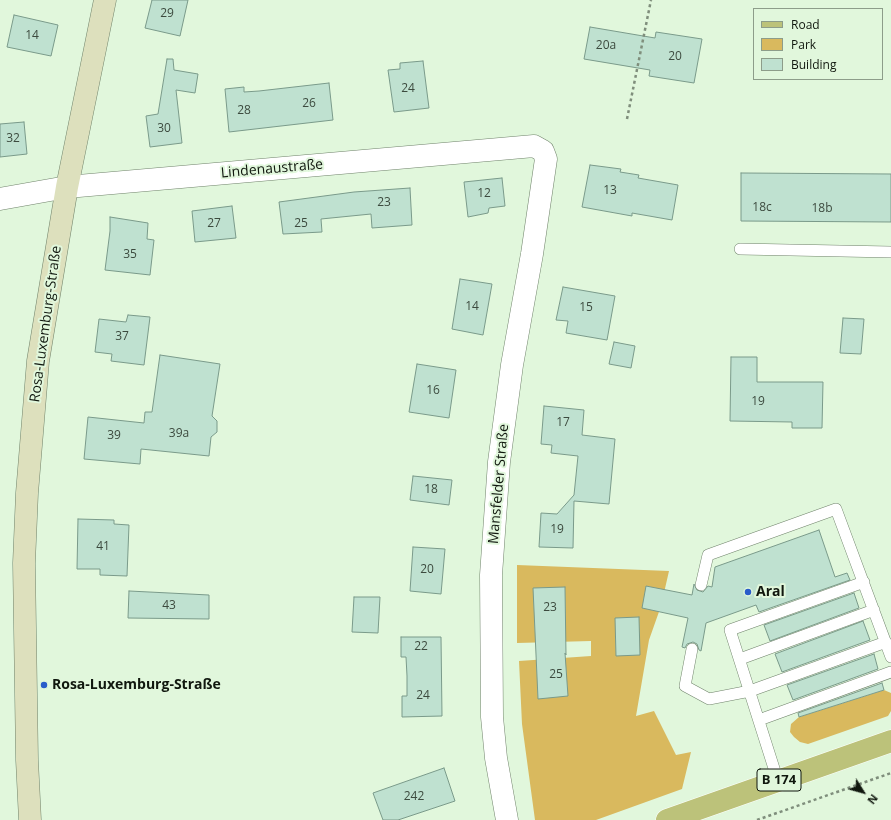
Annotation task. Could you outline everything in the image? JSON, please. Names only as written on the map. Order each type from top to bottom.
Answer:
[{"type":"main road","name":"B 174","points":[[667,820],[891,741]]},
{"type":"street","name":"Rosa-Luxemburg-Straße","points":[[30,820],[27,760],[24,563],[27,493],[38,361],[67,188],[105,0]]},
{"type":"street","name":"Lindenaustraße","points":[[0,199],[67,188],[534,146],[543,151]]},
{"type":"street","name":"Mansfelder Straße","points":[[507,820],[496,758],[492,717],[491,575],[499,462],[512,364],[532,254],[546,159],[543,151]]},
{"type":"lane","points":[[740,249],[891,252]]},
{"type":"lane","points":[[701,585],[708,555],[836,509],[891,657]]},
{"type":"lane","points":[[778,781],[730,630],[864,582]]},
{"type":"lane","points":[[740,659],[874,610]]},
{"type":"lane","points":[[692,649],[685,686],[709,699],[750,691],[886,642]]},
{"type":"lane","points":[[759,720],[891,672]]},
{"type":"path","points":[[627,119],[651,0]]},
{"type":"path","points":[[757,820],[891,773]]},
{"type":"green space","points":[[517,565],[669,571],[661,606],[649,640],[636,716],[654,711],[676,755],[691,752],[682,789],[596,820],[535,820],[522,724],[519,661],[591,656],[591,641],[517,643]]},
{"type":"green space","points":[[884,690],[891,693],[891,711],[888,716],[808,744],[800,742],[790,732],[791,724],[799,717]]},
{"type":"building","points":[[152,0],[188,0],[180,36],[145,28]]},
{"type":"building","points":[[14,15],[58,25],[51,56],[7,47]]},
{"type":"building","points":[[590,27],[655,38],[656,32],[702,39],[694,83],[649,76],[650,70],[584,59]]},
{"type":"building","points":[[167,59],[173,59],[174,70],[198,74],[195,93],[176,90],[182,143],[150,147],[146,116],[158,114]]},
{"type":"building","points":[[423,61],[429,108],[394,112],[388,70],[400,69],[400,63]]},
{"type":"building","points":[[329,83],[333,120],[229,132],[225,89],[244,87],[244,92]]},
{"type":"building","points":[[24,122],[27,154],[0,157],[0,124]]},
{"type":"building","points":[[590,165],[621,169],[620,172],[639,175],[638,178],[678,185],[672,220],[632,213],[632,216],[582,207]]},
{"type":"building","points":[[741,173],[891,174],[891,222],[741,221]]},
{"type":"building","points":[[502,178],[505,206],[489,208],[488,213],[468,217],[464,182]]},
{"type":"building","points":[[410,188],[412,225],[372,228],[371,214],[321,219],[322,232],[283,234],[279,202],[354,192]]},
{"type":"building","points":[[232,206],[236,238],[195,242],[192,211]]},
{"type":"building","points":[[110,217],[148,223],[147,239],[154,240],[150,275],[105,270],[110,231]]},
{"type":"building","points":[[460,279],[492,284],[483,335],[452,329]]},
{"type":"building","points":[[563,287],[615,296],[607,340],[566,333],[568,321],[556,320]]},
{"type":"building","points":[[128,315],[150,317],[144,365],[111,361],[112,354],[95,352],[99,319],[126,322]]},
{"type":"building","points":[[843,318],[864,319],[861,354],[840,353]]},
{"type":"building","points":[[614,342],[635,346],[631,368],[609,364]]},
{"type":"building","points":[[160,355],[220,364],[212,416],[217,421],[217,432],[211,437],[209,456],[141,449],[140,464],[84,459],[88,417],[144,423],[145,412],[152,412]]},
{"type":"building","points":[[731,357],[757,357],[757,382],[823,382],[822,428],[792,428],[792,422],[730,421]]},
{"type":"building","points":[[417,364],[456,370],[449,418],[409,412]]},
{"type":"building","points":[[544,406],[584,410],[582,435],[615,439],[609,504],[574,501],[573,548],[539,547],[541,513],[557,514],[574,495],[578,456],[551,453],[552,445],[541,444]]},
{"type":"building","points":[[413,476],[452,480],[449,505],[410,500]]},
{"type":"building","points":[[78,519],[114,520],[114,524],[129,525],[127,576],[100,575],[100,569],[77,569]]},
{"type":"building","name":"Aral","points":[[819,530],[835,577],[847,573],[850,580],[759,612],[756,605],[706,623],[701,651],[699,650],[697,644],[693,642],[687,644],[685,648],[682,647],[688,618],[642,608],[646,586],[692,595],[694,584],[697,590],[703,592],[708,586],[712,587],[715,567]]},
{"type":"building","points":[[413,547],[445,549],[441,594],[410,591]]},
{"type":"building","points":[[565,587],[566,655],[565,653],[568,696],[538,699],[533,588]]},
{"type":"building","points":[[129,591],[209,595],[209,619],[128,618]]},
{"type":"building","points":[[854,593],[859,608],[770,641],[764,625]]},
{"type":"building","points":[[354,597],[380,597],[378,633],[352,632]]},
{"type":"building","points":[[639,617],[640,655],[616,656],[615,618]]},
{"type":"building","points":[[863,621],[870,640],[782,672],[775,654]]},
{"type":"building","points":[[401,637],[441,637],[442,716],[402,717],[402,696],[407,696],[407,676],[406,657],[401,657]]},
{"type":"building","points":[[874,654],[878,669],[793,700],[787,685]]},
{"type":"building","points":[[882,683],[884,690],[799,717],[798,713]]},
{"type":"building","points":[[444,768],[455,801],[398,820],[383,820],[373,793]]},
{"type":"place","name":"Aral","points":[[748,592]]},
{"type":"place","name":"Rosa-Luxemburg-Straße","points":[[44,685]]}]
